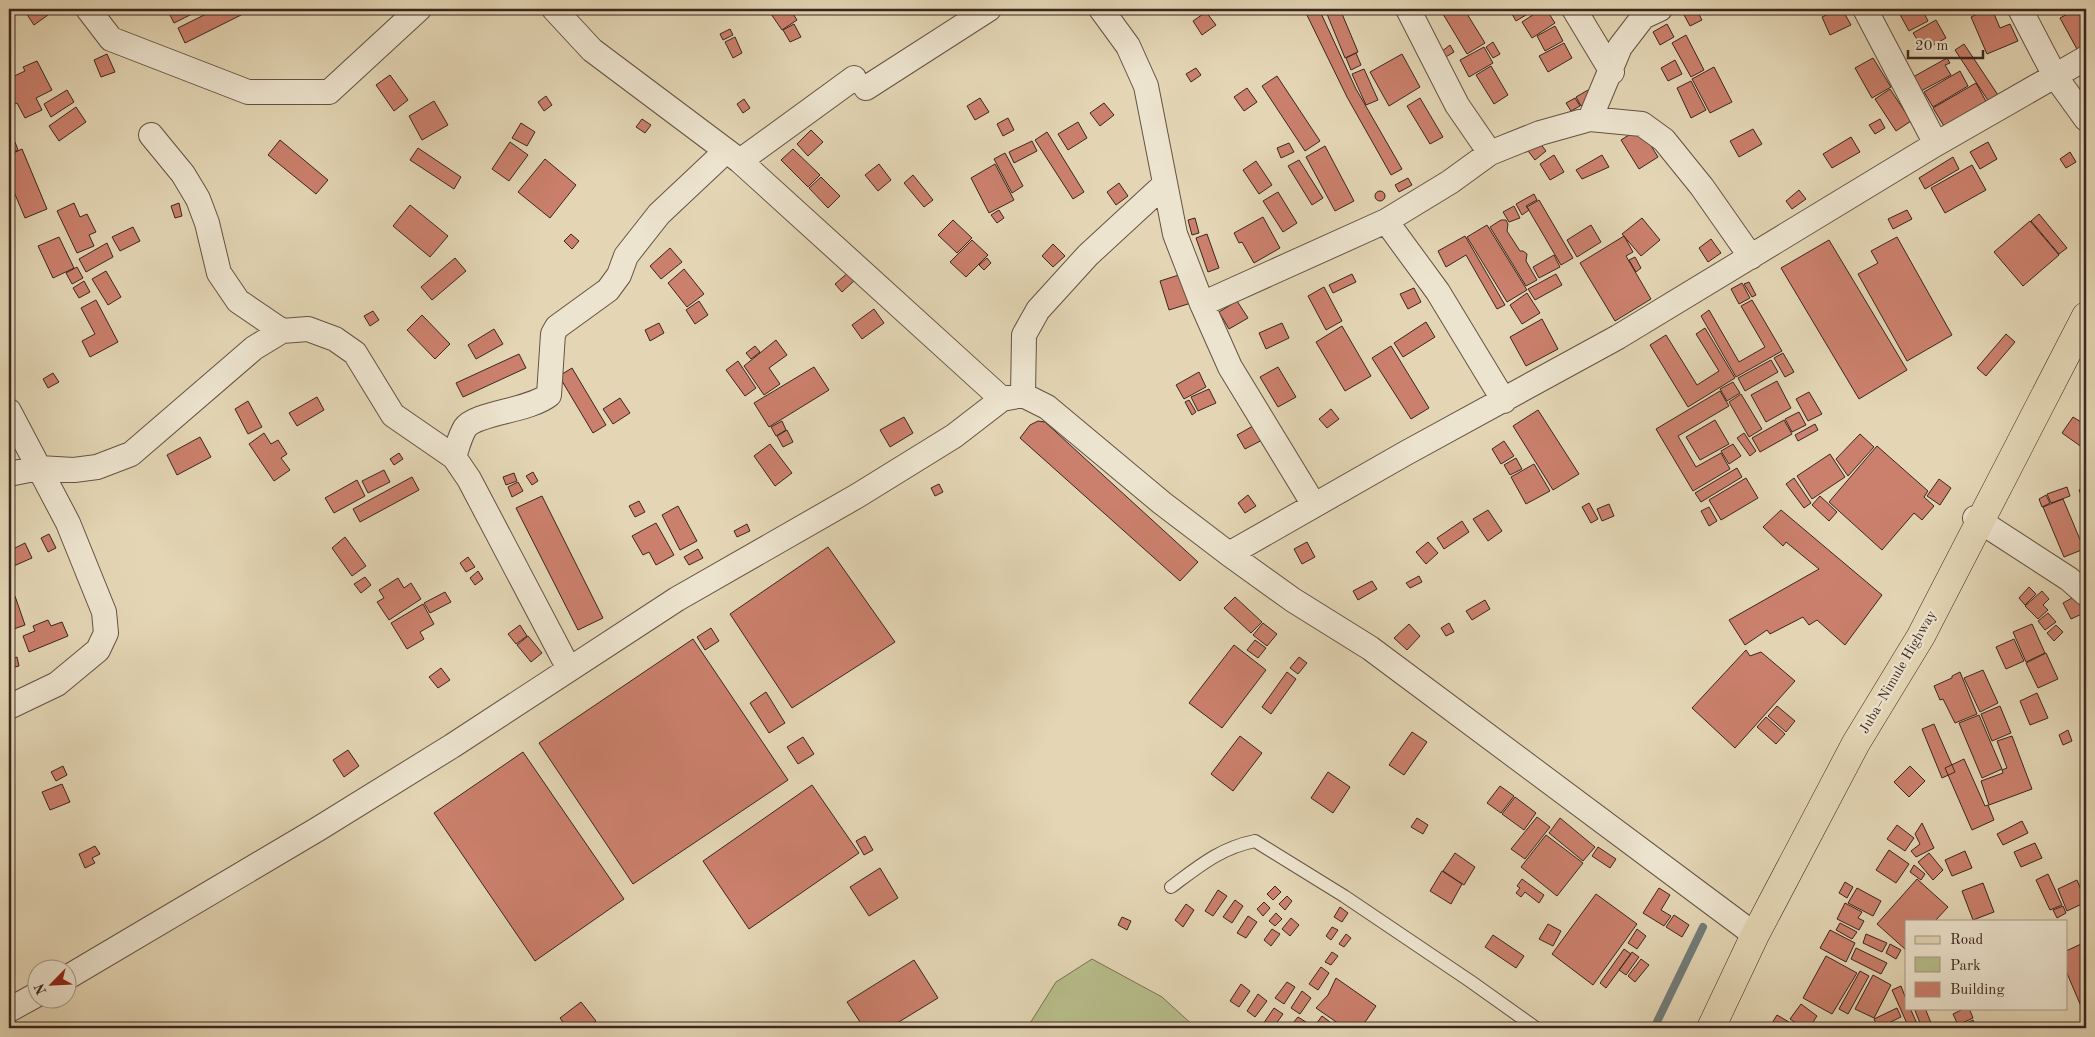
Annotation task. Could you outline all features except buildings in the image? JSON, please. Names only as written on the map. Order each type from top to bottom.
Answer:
[{"type":"main road","name":"Juba–Nimule Highway","points":[[1711,1028],[1755,935],[1856,744],[1921,636],[2086,316]]},
{"type":"street","points":[[88,9],[111,39],[248,92],[329,92],[419,9]]},
{"type":"street","points":[[554,9],[592,50],[733,156],[1013,397],[1047,408],[1162,503],[1228,554],[1293,600],[1370,648],[1755,935]]},
{"type":"street","points":[[454,457],[466,426],[476,420],[539,402],[549,395],[553,334],[557,327],[608,290],[619,275],[626,256],[659,214],[733,156],[989,9]]},
{"type":"street","points":[[1101,9],[1128,46],[1146,86],[1175,234],[1202,304],[1230,367],[1314,504]]},
{"type":"street","points":[[1408,9],[1456,106],[1490,152]]},
{"type":"street","points":[[1574,9],[1612,72]]},
{"type":"street","points":[[1590,119],[1612,72],[1620,47],[1643,17],[1660,9]]},
{"type":"street","points":[[1865,9],[1936,144]]},
{"type":"street","points":[[2020,9],[2055,76],[2086,119]]},
{"type":"street","points":[[1228,554],[1314,504],[1618,337],[1936,144],[2086,58]]},
{"type":"street","points":[[1202,304],[1386,221],[1450,182],[1490,152],[1540,133],[1590,119],[1642,124],[1664,140],[1702,187],[1752,257]]},
{"type":"street","points":[[151,135],[183,174],[198,199],[207,223],[219,273],[228,287],[238,301],[282,331]]},
{"type":"street","points":[[78,971],[318,829],[452,746],[677,599],[857,496],[1013,397],[1024,335],[1038,310],[1088,255],[1165,184]]},
{"type":"street","points":[[1386,221],[1438,292],[1504,401]]},
{"type":"street","points":[[9,474],[38,468],[74,470],[97,467],[131,454],[254,348],[282,331],[308,329],[335,339],[355,354],[393,415],[454,457],[469,479],[491,519],[569,669]]},
{"type":"street","points":[[9,411],[68,523],[104,612],[106,633],[98,650],[57,684],[9,706]]},
{"type":"street","points":[[1975,518],[2069,580],[2086,594]]},
{"type":"street","points":[[9,1010],[28,1000]]},
{"type":"lane","points":[[1171,887],[1214,856],[1234,845],[1255,841],[1344,896],[1536,1028]]},
{"type":"green space","points":[[1092,959],[1162,997],[1196,1028],[1027,1028],[1056,982]]},
{"type":"waterway","points":[[1654,1028],[1703,927]]}]
